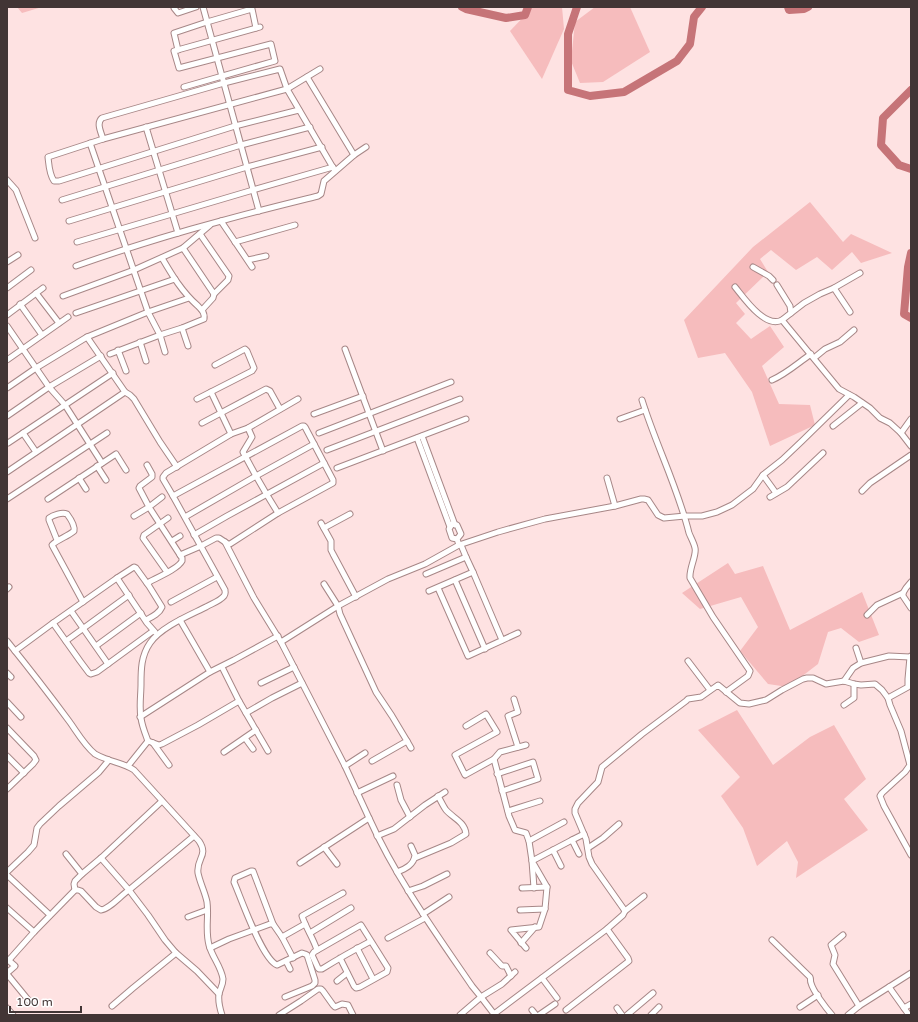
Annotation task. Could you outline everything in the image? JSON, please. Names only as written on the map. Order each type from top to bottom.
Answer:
[{"type":"street","points":[[175,7],[175,10],[178,13],[196,7]]},
{"type":"street","points":[[203,7],[259,211]]},
{"type":"street","points":[[178,50],[174,33],[252,9],[258,27],[212,40],[178,50],[174,51],[179,68],[271,44],[275,61],[184,87]]},
{"type":"street","points":[[103,139],[98,123],[102,118],[224,83],[280,69],[287,89],[334,169]]},
{"type":"street","points":[[299,110],[235,126],[59,181],[54,181],[51,177],[48,157],[103,139],[287,89],[320,69]]},
{"type":"street","points":[[307,77],[354,155]]},
{"type":"street","points":[[146,127],[178,233]]},
{"type":"street","points":[[62,200],[241,145],[310,128]]},
{"type":"street","points":[[90,143],[148,312],[160,335],[166,352]]},
{"type":"street","points":[[69,221],[247,167],[322,147]]},
{"type":"street","points":[[76,266],[126,248],[212,223],[318,196],[321,194],[324,181],[334,169],[366,147]]},
{"type":"street","points":[[77,242],[253,190],[334,169]]},
{"type":"street","points":[[7,180],[16,190],[35,238]]},
{"type":"street","points":[[221,221],[252,267]]},
{"type":"street","points":[[63,296],[134,270],[183,248],[212,223]]},
{"type":"street","points":[[235,242],[295,225]]},
{"type":"street","points":[[200,234],[229,276],[228,280],[214,294],[213,298],[202,310]]},
{"type":"street","points":[[183,248],[214,294]]},
{"type":"street","points":[[7,262],[18,255]]},
{"type":"street","points":[[248,260],[266,256]]},
{"type":"street","points":[[110,354],[182,328],[202,320],[205,317],[202,310],[189,298],[175,279],[162,258]]},
{"type":"street","points":[[753,267],[773,280]]},
{"type":"street","points":[[7,288],[31,270]]},
{"type":"street","points":[[735,287],[758,313],[769,320],[778,322],[804,303],[860,273]]},
{"type":"street","points":[[76,314],[175,279]]},
{"type":"street","points":[[777,285],[792,313]]},
{"type":"street","points":[[7,315],[43,288]]},
{"type":"street","points":[[834,288],[850,312]]},
{"type":"street","points":[[36,293],[59,323]]},
{"type":"street","points":[[7,388],[36,368],[87,337],[148,312],[189,298]]},
{"type":"street","points":[[20,304],[42,335]]},
{"type":"street","points":[[7,360],[68,317]]},
{"type":"street","points":[[782,320],[839,390],[854,397],[876,413],[880,418],[890,423],[901,433],[911,446]]},
{"type":"street","points":[[7,326],[49,387],[65,405],[89,444],[106,480]]},
{"type":"street","points":[[182,328],[188,346]]},
{"type":"street","points":[[772,380],[812,356],[840,342],[854,330]]},
{"type":"street","points":[[87,337],[125,392],[134,399],[177,467]]},
{"type":"street","points":[[140,342],[146,361]]},
{"type":"street","points":[[197,399],[252,371],[254,368],[247,351],[244,349],[215,365]]},
{"type":"street","points":[[345,349],[383,451]]},
{"type":"street","points":[[118,350],[126,371]]},
{"type":"street","points":[[7,416],[49,387],[101,356]]},
{"type":"street","points":[[8,443],[113,373]]},
{"type":"street","points":[[319,433],[451,382]]},
{"type":"street","points":[[202,423],[268,389],[270,390],[280,410]]},
{"type":"street","points":[[7,472],[125,392]]},
{"type":"street","points":[[211,392],[231,434]]},
{"type":"street","points":[[281,642],[338,606],[388,579],[425,564],[460,545],[498,532],[545,519],[615,506],[641,499],[646,499],[650,502],[658,515],[667,518],[702,516],[732,505],[753,489],[763,475],[802,442],[849,395]]},
{"type":"street","points":[[314,414],[363,396]]},
{"type":"street","points":[[327,450],[460,399]]},
{"type":"street","points":[[53,623],[89,673],[94,674],[155,632],[223,597],[225,590],[163,477],[166,473],[231,434],[248,428],[298,400]]},
{"type":"street","points":[[642,400],[685,516],[695,548],[690,578],[713,617],[750,671],[748,676],[726,692]]},
{"type":"street","points":[[833,426],[862,403]]},
{"type":"street","points":[[620,419],[645,410]]},
{"type":"street","points":[[337,468],[466,419]]},
{"type":"street","points":[[901,433],[911,419]]},
{"type":"street","points":[[173,496],[302,426],[305,427],[333,480],[333,483],[278,513],[230,544],[216,538],[180,555]]},
{"type":"street","points":[[248,428],[252,437],[244,450],[244,454],[266,495],[278,513]]},
{"type":"street","points":[[23,433],[36,452]]},
{"type":"street","points":[[7,499],[107,433]]},
{"type":"street","points":[[419,437],[453,526]]},
{"type":"street","points":[[184,517],[314,444]]},
{"type":"street","points":[[770,497],[787,487],[823,453]]},
{"type":"street","points":[[48,499],[116,454],[126,470]]},
{"type":"street","points":[[862,491],[870,483],[911,455]]},
{"type":"street","points":[[194,535],[324,464]]},
{"type":"street","points":[[147,465],[152,477],[139,488],[159,524],[172,541],[182,561],[176,568],[147,583]]},
{"type":"street","points":[[763,475],[776,493]]},
{"type":"street","points":[[79,478],[86,489]]},
{"type":"street","points":[[607,478],[615,506]]},
{"type":"street","points":[[134,516],[162,497]]},
{"type":"street","points":[[58,540],[49,518],[51,516],[64,513],[67,514],[75,529],[72,533],[58,540],[52,545],[83,602]]},
{"type":"street","points":[[350,514],[322,526],[331,541],[331,550],[356,597]]},
{"type":"street","points":[[167,572],[143,538],[144,535],[168,518]]},
{"type":"street","points":[[453,526],[457,525],[461,534],[457,539]]},
{"type":"street","points":[[453,526],[449,529],[452,538],[457,539],[466,557],[502,640]]},
{"type":"street","points":[[172,541],[180,536]]},
{"type":"street","points":[[225,542],[254,598],[278,636],[345,766],[377,836],[397,872],[424,916],[472,986],[497,1014],[606,929],[623,915],[624,911],[644,896]]},
{"type":"street","points":[[426,574],[466,557]]},
{"type":"street","points":[[15,651],[135,566],[162,607],[158,613],[146,620]]},
{"type":"street","points":[[429,592],[473,572]]},
{"type":"street","points":[[171,602],[217,577]]},
{"type":"street","points":[[116,578],[155,632]]},
{"type":"street","points":[[455,580],[485,649]]},
{"type":"street","points":[[867,615],[877,605],[903,592],[911,582]]},
{"type":"street","points":[[324,584],[338,606],[340,614],[373,687],[411,748]]},
{"type":"street","points":[[438,588],[468,656],[518,633]]},
{"type":"street","points":[[903,592],[911,608]]},
{"type":"street","points":[[66,641],[129,595]]},
{"type":"street","points":[[71,611],[108,664]]},
{"type":"street","points":[[96,646],[141,613]]},
{"type":"street","points":[[180,620],[210,672]]},
{"type":"street","points":[[155,632],[143,658],[141,671],[140,717],[143,729],[150,742],[168,765]]},
{"type":"street","points":[[140,717],[210,672],[278,636]]},
{"type":"street","points":[[7,641],[84,742],[95,754],[128,766],[134,770],[203,846],[204,851],[198,866],[198,872],[207,904],[207,932],[210,948],[222,974],[223,985],[219,994],[222,1015]]},
{"type":"street","points":[[856,648],[861,663]]},
{"type":"street","points":[[844,681],[853,668],[861,663],[889,656],[910,657],[908,679],[909,687],[888,698]]},
{"type":"street","points":[[688,661],[710,690]]},
{"type":"street","points":[[222,667],[239,701],[268,751]]},
{"type":"street","points":[[261,683],[294,667]]},
{"type":"street","points":[[7,673],[11,677]]},
{"type":"street","points":[[624,911],[624,908],[592,864],[589,857],[588,844],[577,818],[575,809],[578,803],[598,782],[602,767],[688,699],[701,697],[718,685],[740,703],[749,704],[766,700],[802,679],[807,678],[814,678],[826,684],[844,681],[861,685],[876,684],[888,698],[900,730],[910,765],[905,772],[880,796],[911,855]]},
{"type":"street","points":[[246,713],[302,683]]},
{"type":"street","points":[[844,705],[853,698],[854,684]]},
{"type":"street","points":[[514,699],[518,712],[508,716],[518,747]]},
{"type":"street","points":[[150,742],[159,745],[162,744],[239,701]]},
{"type":"street","points":[[7,702],[21,717]]},
{"type":"street","points":[[466,726],[486,714],[497,732],[455,755],[465,774],[494,759],[500,752],[526,745]]},
{"type":"street","points":[[7,728],[36,759],[36,762],[8,786]]},
{"type":"street","points":[[224,752],[256,730]]},
{"type":"street","points":[[245,738],[253,750]]},
{"type":"street","points":[[372,761],[407,741]]},
{"type":"street","points":[[128,766],[150,742]]},
{"type":"street","points":[[345,766],[365,753]]},
{"type":"street","points":[[7,756],[24,773]]},
{"type":"street","points":[[494,759],[508,812],[515,830],[526,833],[529,841],[534,888]]},
{"type":"street","points":[[50,915],[7,873],[34,845],[37,828],[40,824],[99,772],[109,760]]},
{"type":"street","points":[[497,774],[533,762],[538,779],[502,790]]},
{"type":"street","points":[[357,793],[393,776]]},
{"type":"street","points":[[397,785],[401,800],[410,817]]},
{"type":"street","points":[[377,836],[394,829],[445,792]]},
{"type":"street","points":[[397,872],[409,865],[415,858],[451,843],[463,837],[466,833],[457,818],[447,811],[438,796]]},
{"type":"street","points":[[75,890],[75,881],[102,858],[162,801]]},
{"type":"street","points":[[508,812],[540,801]]},
{"type":"street","points":[[300,863],[369,818]]},
{"type":"street","points":[[529,841],[564,822]]},
{"type":"street","points":[[588,848],[603,838],[619,824]]},
{"type":"street","points":[[532,862],[584,834]]},
{"type":"street","points":[[75,890],[81,891],[96,908],[101,910],[107,909],[121,895],[194,836]]},
{"type":"street","points":[[572,840],[579,854]]},
{"type":"street","points":[[411,846],[416,855],[415,858]]},
{"type":"street","points":[[324,848],[338,864]]},
{"type":"street","points":[[553,850],[561,866]]},
{"type":"street","points":[[66,854],[82,874]]},
{"type":"street","points":[[102,858],[129,890],[176,953],[219,994]]},
{"type":"street","points":[[521,942],[535,927],[538,927],[545,909],[547,887],[532,862]]},
{"type":"street","points":[[286,997],[312,986],[316,982],[305,954],[302,953],[293,958],[276,965],[271,961],[253,930],[234,880],[235,878],[253,871],[273,924],[276,926],[293,958]]},
{"type":"street","points":[[408,891],[424,886],[447,874]]},
{"type":"street","points":[[522,888],[547,887]]},
{"type":"street","points":[[30,1002],[7,973],[16,966],[8,960],[75,890]]},
{"type":"street","points":[[317,950],[303,916],[343,893]]},
{"type":"street","points":[[388,938],[424,916],[449,896]]},
{"type":"street","points":[[7,908],[34,932]]},
{"type":"street","points":[[310,933],[351,908]]},
{"type":"street","points":[[520,910],[545,909]]},
{"type":"street","points":[[188,918],[207,910]]},
{"type":"street","points":[[210,948],[253,930],[273,924]]},
{"type":"street","points":[[282,937],[305,924]]},
{"type":"street","points":[[340,958],[356,988],[387,972],[388,968],[371,941],[360,925],[317,950],[312,955],[318,968],[322,969],[340,958],[357,948],[371,941]]},
{"type":"street","points":[[526,948],[512,930],[535,927]]},
{"type":"street","points":[[566,1010],[629,961],[606,929]]},
{"type":"street","points":[[843,935],[831,945],[835,955],[833,964],[859,1006]]},
{"type":"street","points":[[772,940],[810,977],[811,983],[818,996],[832,1015]]},
{"type":"street","points":[[357,948],[373,979]]},
{"type":"street","points":[[112,1006],[176,953]]},
{"type":"street","points":[[460,1015],[481,997],[513,974],[506,966],[501,966],[490,953]]},
{"type":"street","points":[[286,961],[290,969]]},
{"type":"street","points":[[337,981],[347,973]]},
{"type":"street","points":[[848,1015],[859,1006],[911,973]]},
{"type":"street","points":[[532,1010],[538,1015],[556,1001],[542,978]]},
{"type":"street","points":[[889,987],[909,1015]]},
{"type":"street","points":[[279,1015],[318,989],[323,991],[335,1007],[342,1004],[348,1005],[353,1015]]},
{"type":"street","points":[[627,1015],[653,993]]},
{"type":"street","points":[[800,1007],[818,996]]},
{"type":"street","points":[[904,1008],[911,1004]]},
{"type":"street","points":[[7,1008],[13,1015]]},
{"type":"street","points":[[617,1008],[622,1015]]},
{"type":"street","points":[[651,1015],[658,1011]]},
{"type":"shaded area","points":[[17,7],[42,7],[22,13]]},
{"type":"shaded area","points":[[533,7],[562,7],[564,29],[542,79],[510,31]]},
{"type":"shaded area","points":[[595,7],[630,7],[650,52],[603,82],[580,83],[571,61],[575,22]]},
{"type":"shaded area","points":[[810,202],[843,242],[851,234],[892,253],[861,263],[852,252],[832,270],[817,257],[796,270],[771,250],[760,259],[768,272],[736,303],[745,314],[736,323],[751,339],[770,326],[784,347],[762,366],[779,404],[810,405],[815,425],[770,446],[752,392],[725,353],[698,358],[684,320],[753,247]]},
{"type":"shaded area","points":[[728,563],[735,574],[763,566],[790,630],[862,592],[879,635],[859,642],[841,628],[828,632],[818,664],[788,687],[768,684],[740,651],[758,627],[741,597],[700,609],[682,593]]},
{"type":"shaded area","points":[[737,710],[773,765],[810,737],[834,725],[866,779],[844,799],[868,830],[796,878],[798,862],[787,841],[757,866],[743,828],[721,796],[740,777],[698,730]]},
{"type":"waterway","points":[[462,7],[506,18],[525,15],[528,7]]},
{"type":"waterway","points":[[577,7],[568,34],[568,90],[590,96],[624,92],[677,61],[690,44],[694,17],[702,7]]},
{"type":"waterway","points":[[788,7],[789,10],[804,9],[808,7]]},
{"type":"waterway","points":[[911,90],[883,118],[881,145],[899,165],[911,169]]},
{"type":"waterway","points":[[911,253],[908,267],[904,314],[911,318]]}]
